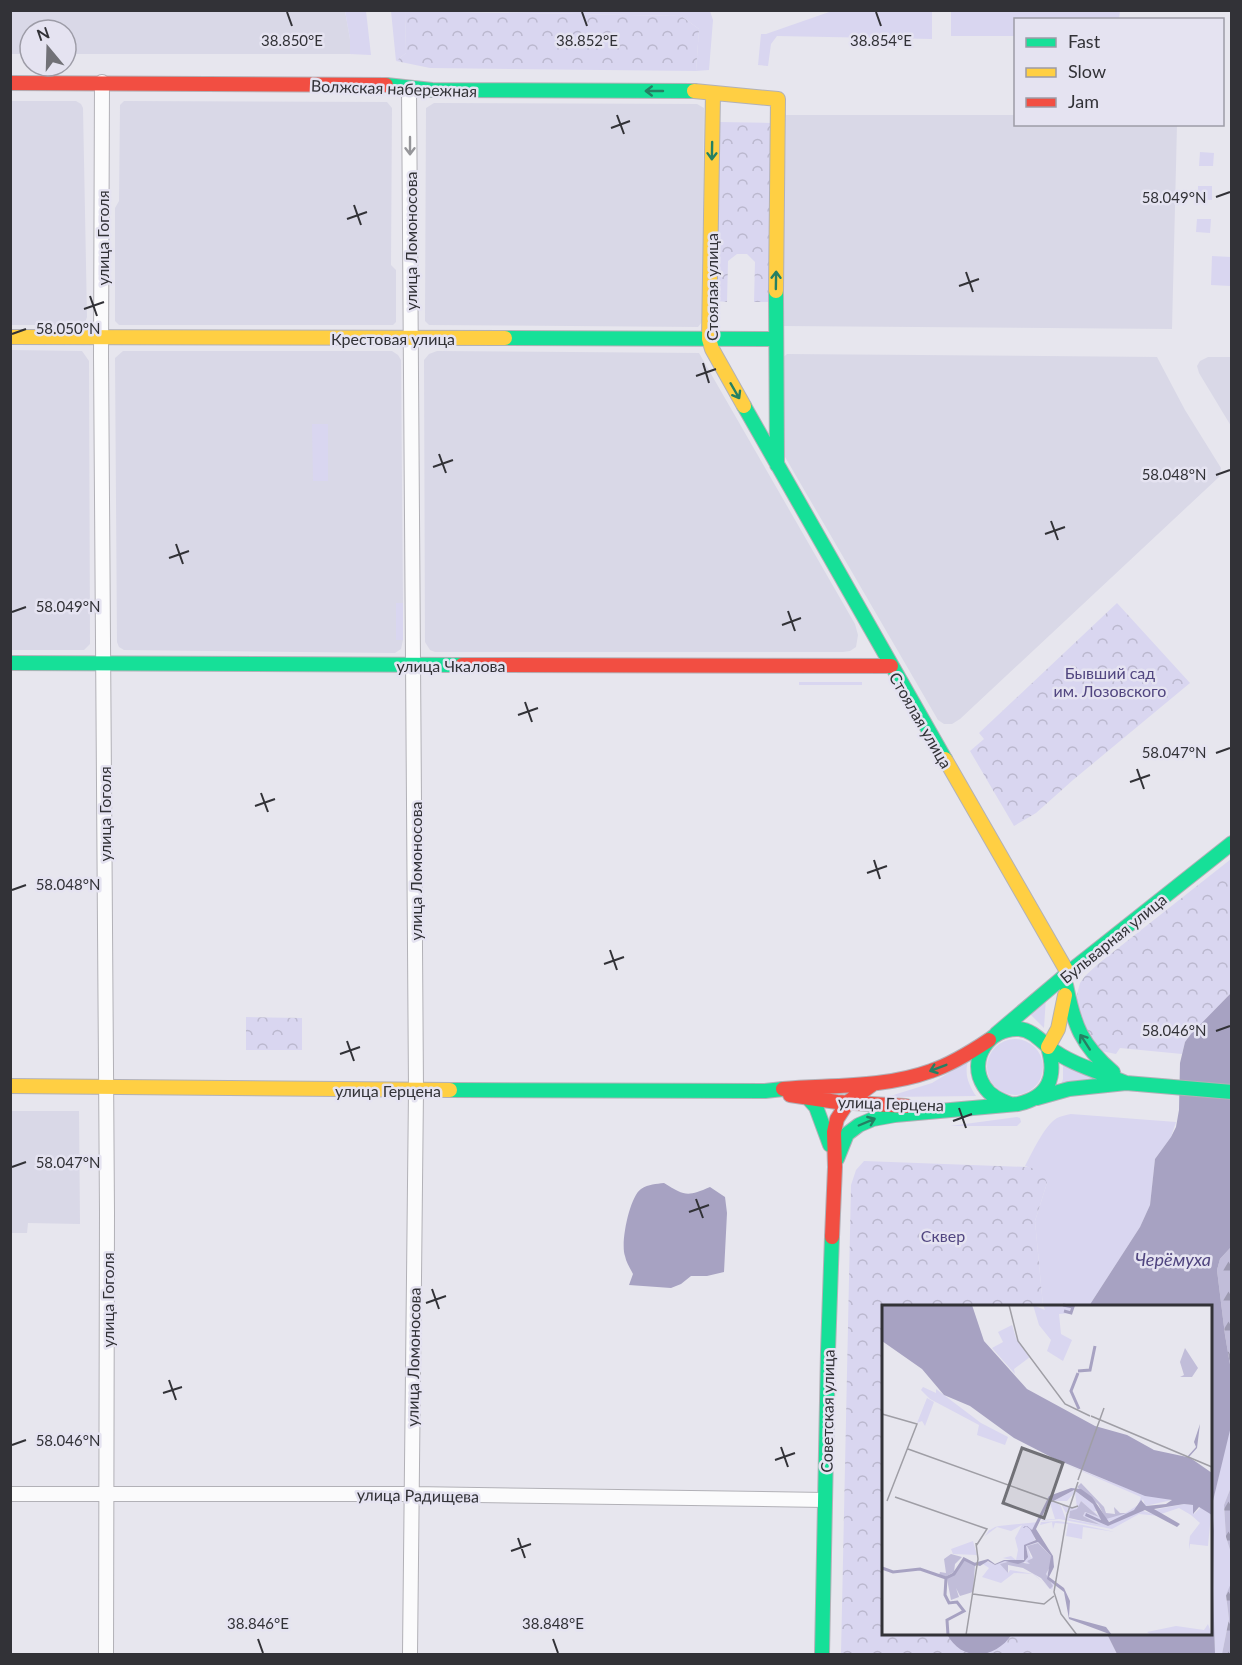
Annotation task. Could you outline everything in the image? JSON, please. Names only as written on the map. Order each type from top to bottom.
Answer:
[{"type":"street","name":"Волжская набережная","points":[[10,82],[386,85],[432,90],[713,93],[778,99]]},
{"type":"street","name":"улица Гоголя","points":[[102,82],[106,1654]]},
{"type":"street","name":"улица Ломоносова","points":[[409,88],[416,1090],[411,1654]]},
{"type":"street","name":"Стоялая улица","points":[[713,93],[709,339],[716,357],[1067,979],[1074,1024],[1083,1040],[1098,1059],[1126,1083]]},
{"type":"street","name":"Стоялая улица","points":[[777,465],[775,339],[778,99]]},
{"type":"street","name":"Крестовая улица","points":[[10,337],[775,339]]},
{"type":"street","name":"улица Чкалова","points":[[10,663],[891,666]]},
{"type":"street","name":"Бульварная улица","points":[[992,1037],[1067,979],[1232,843]]},
{"type":"street","points":[[1048,1047],[1059,1027],[1067,979]]},
{"type":"street","points":[[1018,1104],[1000,1102],[986,1090],[981,1082],[977,1064],[983,1047],[992,1037],[1013,1029],[1022,1029],[1038,1036],[1048,1047],[1068,1058],[1126,1083]]},
{"type":"street","name":"улица Герцена","points":[[10,1086],[765,1091],[873,1084],[916,1076],[961,1058],[992,1037]]},
{"type":"street","points":[[1034,1099],[1041,1094],[1051,1079],[1053,1062],[1048,1047]]},
{"type":"street","points":[[835,1167],[842,1144],[848,1134],[873,1119],[1018,1104],[1069,1089],[1126,1083],[1232,1092]]},
{"type":"street","name":"Советская улица","points":[[822,1654],[828,1351],[835,1167],[833,1144],[837,1119],[848,1102],[873,1084]]},
{"type":"street","name":"улица Герцена","points":[[765,1091],[808,1098],[909,1106],[1018,1104]]},
{"type":"street","name":"Советская улица","points":[[808,1098],[814,1103],[821,1119],[835,1167]]},
{"type":"street","name":"улица Радищева","points":[[10,1494],[412,1494],[825,1500]]},
{"type":"shaded area","points":[[11,10],[345,11],[350,39],[350,54],[78,54],[78,18],[18,18],[18,54],[11,54]]},
{"type":"shaded area","points":[[10,101],[76,101],[83,108],[87,317],[85,323],[80,325],[11,325]]},
{"type":"shaded area","points":[[124,101],[387,102],[392,108],[391,265],[396,270],[396,322],[393,325],[119,325],[115,321],[115,208],[119,201],[120,105]]},
{"type":"shaded area","points":[[434,103],[697,104],[704,108],[702,322],[698,327],[429,325],[425,321],[426,108]]},
{"type":"shaded area","points":[[786,115],[1014,115],[1014,126],[1177,126],[1172,329],[782,326]]},
{"type":"shaded area","points":[[11,350],[82,351],[89,361],[90,644],[84,650],[11,650]]},
{"type":"shaded area","points":[[123,351],[392,351],[398,355],[401,360],[403,640],[401,649],[395,653],[124,650],[119,647],[117,642],[115,358]]},
{"type":"shaded area","points":[[437,351],[699,353],[855,624],[858,635],[856,647],[843,652],[435,652],[430,650],[425,642],[424,360],[429,354]]},
{"type":"shaded area","points":[[787,354],[1157,357],[1185,410],[1221,468],[1219,477],[960,719],[952,724],[944,724],[938,720],[781,450],[779,361]]},
{"type":"shaded area","points":[[1208,357],[1231,357],[1231,426],[1199,373],[1197,366],[1200,361]]},
{"type":"shaded area","points":[[11,1111],[79,1111],[80,1224],[28,1223],[27,1233],[11,1233]]},
{"type":"green space","points":[[345,11],[366,11],[371,55],[350,54]]},
{"type":"green space","points":[[391,11],[405,11],[406,53],[396,61]]},
{"type":"green space","points":[[405,11],[681,16],[699,29],[696,71],[430,68],[396,61],[406,53]]},
{"type":"green space","points":[[433,11],[710,11],[713,20],[709,70],[696,71],[699,29],[681,16]]},
{"type":"green space","points":[[832,11],[932,11],[932,39],[777,36],[771,44],[768,66],[758,65],[761,34]]},
{"type":"green space","points":[[951,11],[1120,11],[1119,18],[1014,18],[1014,36],[951,36]]},
{"type":"green space","points":[[720,122],[773,123],[769,302],[754,302],[755,262],[747,254],[737,254],[728,261],[727,302],[716,301]]},
{"type":"green space","points":[[1200,152],[1214,153],[1213,166],[1199,166]]},
{"type":"green space","points":[[1198,186],[1212,186],[1212,200],[1198,199]]},
{"type":"green space","points":[[1197,219],[1211,219],[1210,233],[1196,232]]},
{"type":"green space","points":[[1212,256],[1231,257],[1231,286],[1211,285]]},
{"type":"green space","points":[[312,424],[328,424],[328,481],[313,481]]},
{"type":"green space","points":[[396,603],[403,603],[403,640],[396,640]]},
{"type":"green space","name":"Бывший сад им. Лозовского","points":[[1117,603],[1190,683],[1036,813],[1014,826],[970,751],[984,739],[979,733]]},
{"type":"green space","points":[[799,682],[862,682],[862,685],[799,685]]},
{"type":"green space","points":[[1231,859],[1231,993],[1190,1035],[1185,1042],[1182,1054],[1120,1048],[1116,1054],[1101,1051],[1091,1042],[1076,998],[1080,983],[1098,964]]},
{"type":"green space","points":[[1046,997],[1044,1028],[1029,1013]]},
{"type":"green space","points":[[246,1017],[302,1018],[302,1050],[246,1050]]},
{"type":"green space","points":[[1010,1039],[1020,1039],[1035,1047],[1041,1056],[1043,1067],[1041,1078],[1035,1087],[1020,1095],[1010,1095],[999,1090],[992,1083],[987,1072],[987,1062],[992,1051],[999,1044]]},
{"type":"green space","points":[[968,1061],[968,1080],[976,1096],[887,1097],[932,1083]]},
{"type":"green space","points":[[1063,1061],[1105,1080],[1061,1085]]},
{"type":"green space","points":[[1071,1114],[1176,1122],[1171,1137],[1155,1159],[1150,1205],[1140,1227],[1090,1305],[1043,1305],[1035,1221],[1047,1183],[1025,1166],[1048,1127],[1062,1116]]},
{"type":"green space","points":[[1017,1117],[1021,1122],[1017,1126],[950,1126]]},
{"type":"green space","name":"Сквер","points":[[864,1161],[1027,1167],[1041,1170],[1047,1183],[1035,1221],[1043,1305],[882,1305],[882,1635],[1037,1635],[1037,1654],[841,1654],[851,1185],[856,1170]]},
{"type":"green space","points":[[1231,1247],[1231,1370],[1217,1270],[1220,1259]]},
{"type":"green space","points":[[1231,1422],[1231,1487],[1224,1505],[1226,1537],[1231,1553],[1232,1583],[1226,1595],[1229,1619],[1222,1654],[1215,1654],[1212,1505]]},
{"type":"green space","points":[[1231,1487],[1231,1553],[1226,1537],[1224,1505]]},
{"type":"green space","points":[[1231,1583],[1231,1654],[1222,1654],[1229,1619],[1226,1595]]},
{"type":"green space","points":[[1037,1635],[1108,1635],[1117,1654],[1037,1654]]},
{"type":"water","name":"Черёмуха","points":[[1231,993],[1231,1247],[1220,1259],[1217,1270],[1231,1370],[1232,1422],[1212,1505],[1212,1305],[1090,1305],[1140,1227],[1150,1205],[1155,1159],[1176,1127],[1179,1110],[1180,1063],[1185,1042]]},
{"type":"water","points":[[664,1183],[686,1194],[710,1187],[725,1197],[727,1213],[724,1272],[707,1276],[691,1276],[671,1288],[629,1285],[633,1274],[626,1258],[624,1241],[633,1201],[641,1189]]},
{"type":"water","name":"Черёмуха","points":[[1212,1505],[1215,1654],[1117,1654],[1108,1635],[1212,1635]]},
{"type":"water","points":[[948,1635],[1011,1635],[997,1649],[988,1653],[970,1653],[961,1650]]},
{"type":"traffic: fast","points":[[386,85],[432,90],[694,91]]},
{"type":"traffic: fast","points":[[776,291],[777,465]]},
{"type":"traffic: fast","points":[[505,338],[775,339]]},
{"type":"traffic: fast","points":[[744,406],[945,759]]},
{"type":"traffic: fast","points":[[10,663],[462,665]]},
{"type":"traffic: fast","points":[[996,1034],[1068,973],[1232,843]]},
{"type":"traffic: fast","points":[[1066,985],[1080,1033],[1093,1053],[1113,1072]]},
{"type":"traffic: fast","points":[[1010,1104],[986,1089],[979,1076],[978,1066],[980,1056],[990,1039],[1008,1030],[1028,1031],[1068,1059],[1126,1083]]},
{"type":"traffic: fast","points":[[837,1159],[847,1134],[873,1119],[1029,1101],[1043,1091],[1051,1076],[1051,1058],[1048,1047]]},
{"type":"traffic: fast","points":[[1037,1098],[1069,1089],[1126,1083],[1232,1092]]},
{"type":"traffic: fast","points":[[450,1090],[765,1091],[783,1089]]},
{"type":"traffic: fast","points":[[808,1098],[816,1107],[830,1145]]},
{"type":"traffic: fast","points":[[822,1654],[832,1237]]},
{"type":"traffic: slow","points":[[694,91],[778,99],[776,291]]},
{"type":"traffic: slow","points":[[713,93],[709,339],[712,349],[744,406]]},
{"type":"traffic: slow","points":[[10,337],[505,338]]},
{"type":"traffic: slow","points":[[945,759],[1068,973]]},
{"type":"traffic: slow","points":[[1048,1047],[1058,1029],[1065,995]]},
{"type":"traffic: slow","points":[[10,1086],[450,1090]]},
{"type":"traffic: jam","points":[[10,83],[386,85]]},
{"type":"traffic: jam","points":[[462,665],[891,666]]},
{"type":"traffic: jam","points":[[783,1089],[858,1085],[913,1076],[946,1065],[989,1040]]},
{"type":"traffic: jam","points":[[832,1237],[834,1132],[837,1119],[848,1102],[873,1084]]},
{"type":"traffic: jam","points":[[790,1095],[837,1102],[906,1106]]}]
